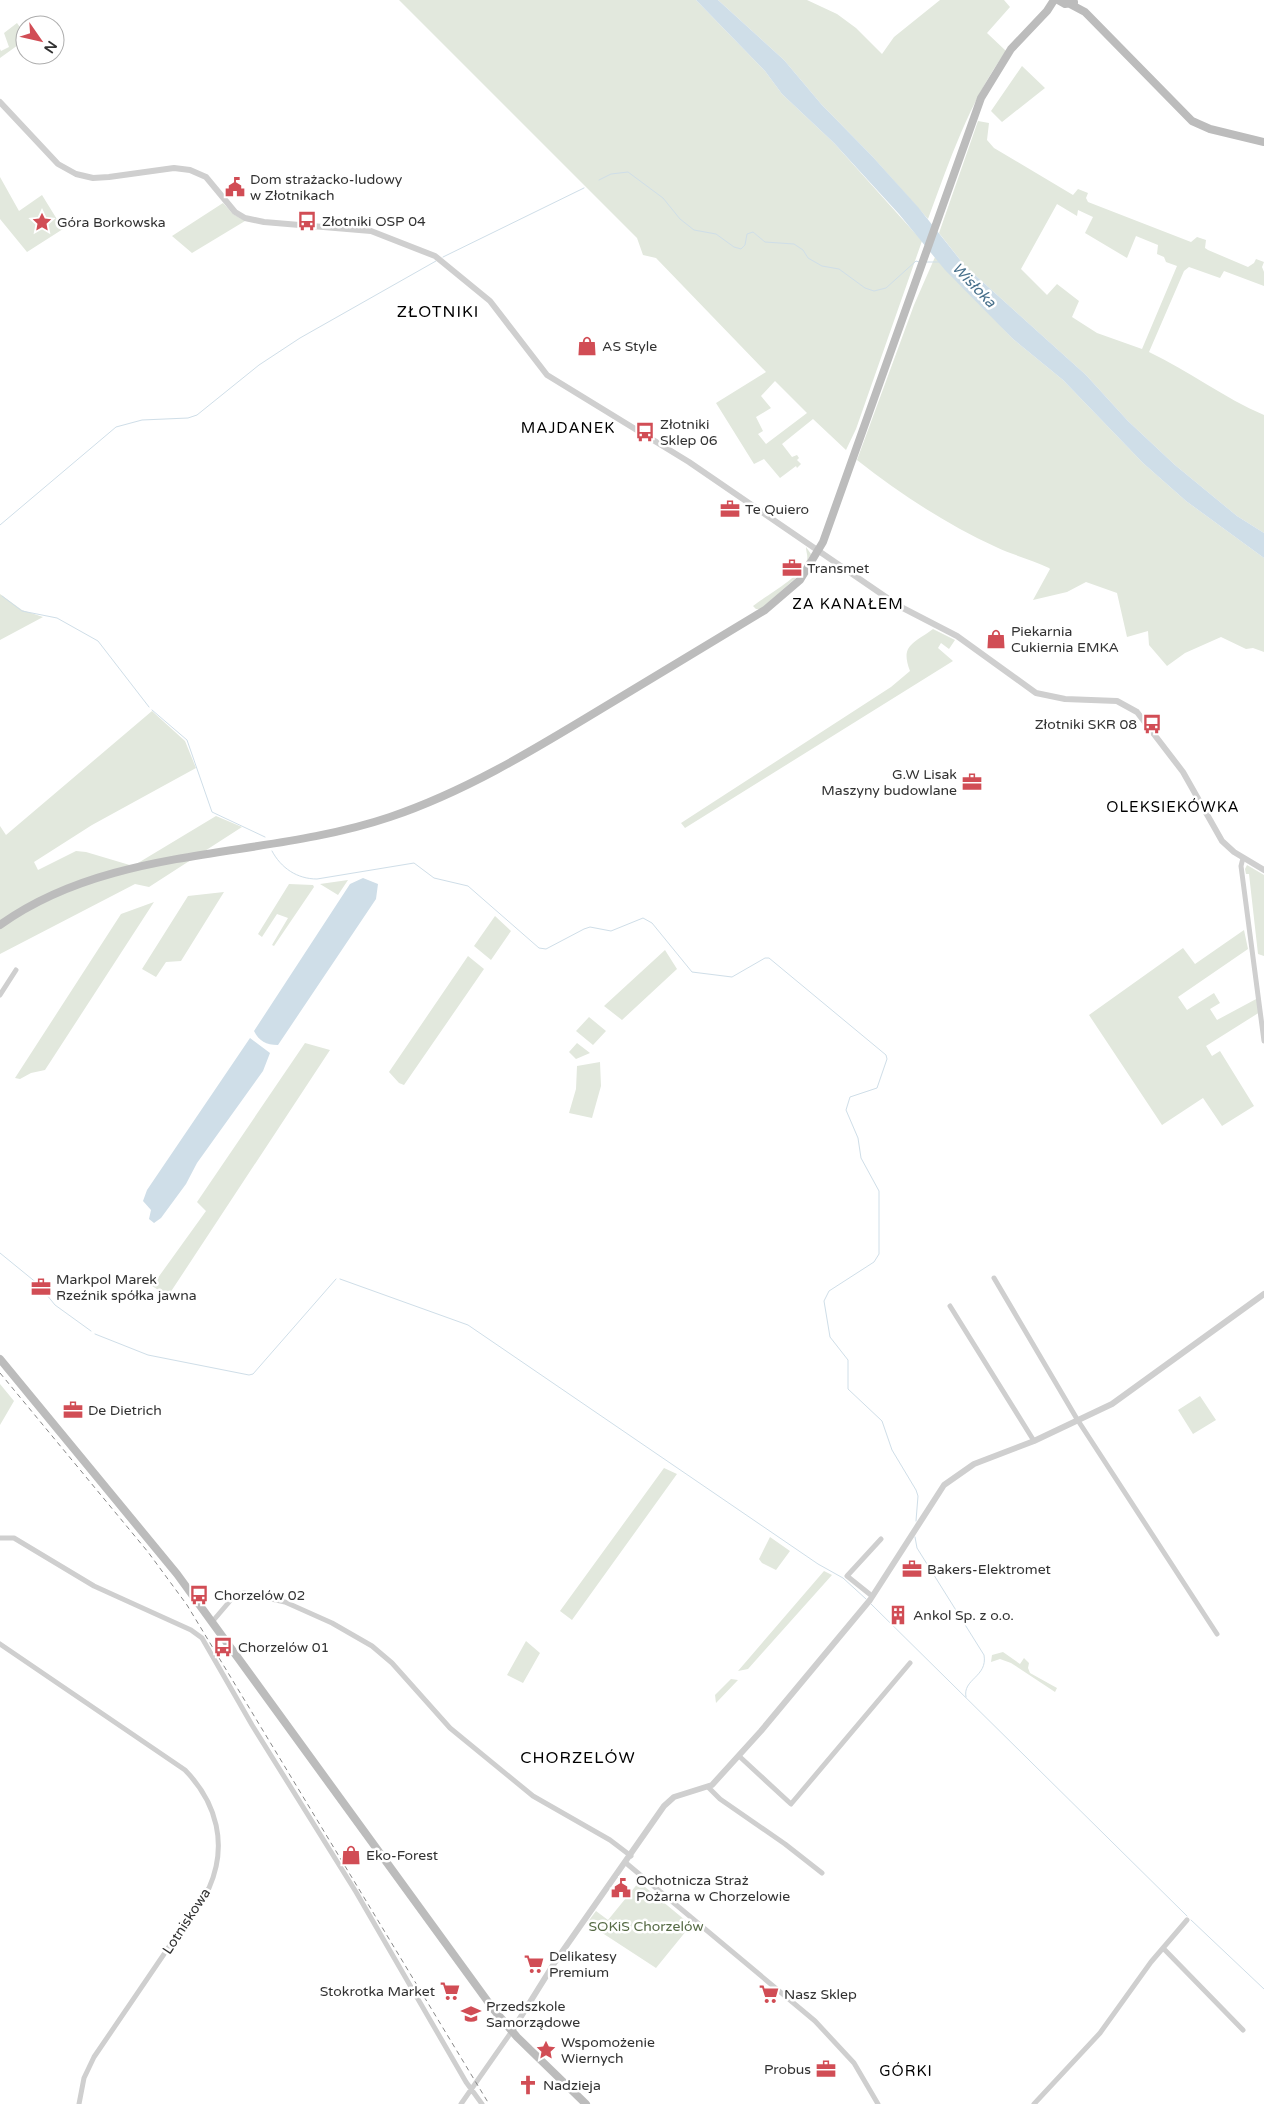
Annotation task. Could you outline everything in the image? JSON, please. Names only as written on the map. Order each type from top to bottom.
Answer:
[{"type":"main road","points":[[0,925],[58,893],[119,872],[348,830],[444,796],[527,754],[765,610],[796,585],[818,551],[832,520],[851,461],[980,98],[1011,49],[1047,10],[1067,1],[1085,12],[1192,121],[1210,129],[1264,142]]},
{"type":"main road","points":[[0,1359],[147,1537],[212,1622],[479,1990],[512,2031],[586,2104]]},
{"type":"street","points":[[0,102],[58,164],[76,174],[93,178],[174,168],[190,170],[206,177],[235,212],[245,218],[264,222],[371,231],[435,256],[490,301],[547,375],[689,462],[899,606],[957,636],[1036,693],[1065,699],[1117,701],[1132,708],[1183,772],[1222,841],[1264,870]]},
{"type":"street","points":[[1244,858],[1241,866],[1246,918],[1264,1041]]},
{"type":"street","points":[[0,995],[16,970]]},
{"type":"street","points":[[994,1278],[1080,1421],[1217,1634]]},
{"type":"street","points":[[462,2104],[512,2031],[555,1962],[668,1802],[674,1797],[708,1787],[716,1782],[739,1756],[872,1596],[944,1485],[974,1464],[1080,1421],[1125,1396],[1264,1294]]},
{"type":"street","points":[[950,1306],[1034,1441]]},
{"type":"street","points":[[0,1538],[14,1538],[94,1586],[191,1630],[202,1638],[252,1725],[356,1892],[466,2082],[482,2104]]},
{"type":"street","points":[[872,1596],[847,1576],[881,1539]]},
{"type":"street","points":[[212,1622],[235,1595],[244,1593],[285,1602],[332,1623],[372,1646],[391,1662],[450,1728],[533,1796],[603,1836],[631,1856]]},
{"type":"street","name":"Lotniskowa","points":[[0,1644],[185,1770],[205,1795],[217,1826],[218,1856],[209,1888],[98,2049],[84,2078],[79,2104]]},
{"type":"street","points":[[739,1756],[791,1804],[910,1663]]},
{"type":"street","points":[[708,1787],[720,1799],[822,1872]]},
{"type":"street","points":[[626,1863],[815,2021],[854,2063],[878,2104]]},
{"type":"street","points":[[1037,2103],[1100,2034],[1163,1948],[1187,1920]]},
{"type":"street","points":[[1163,1948],[1243,2030]]},
{"type":"green space","points":[[399,0],[696,0],[765,71],[782,94],[834,143],[922,241],[856,429],[846,450],[813,419],[782,444],[792,457],[797,455],[799,458],[797,460],[801,464],[797,468],[796,466],[780,478],[764,459],[754,464],[716,403],[766,372],[656,258],[643,255],[637,238]],"holes":[[[775,381],[807,413],[766,444],[758,434],[763,431],[756,417],[771,408],[761,396]]]},
{"type":"green space","points":[[718,0],[807,0],[837,14],[856,28],[882,54],[894,37],[940,0],[1004,0],[1010,7],[987,33],[1006,51],[981,90],[961,132],[928,219],[872,156],[822,105],[784,60]]},
{"type":"green space","points":[[15,25],[15,47],[0,58],[0,49],[1,51],[9,47],[4,33]]},
{"type":"green space","points":[[1022,66],[1045,88],[1002,122],[991,111]]},
{"type":"green space","points":[[978,121],[989,123],[987,140],[994,148],[1073,195],[1078,189],[1088,193],[1086,198],[1088,202],[1191,242],[1197,237],[1206,240],[1205,248],[1208,250],[1248,267],[1256,259],[1264,262],[1262,267],[1264,286],[1224,271],[1220,278],[1189,267],[1184,271],[1149,352],[1235,401],[1264,415],[1264,533],[1237,516],[1175,465],[1128,421],[1086,375],[965,266],[939,233]],"holes":[[[1057,204],[1077,216],[1078,210],[1093,217],[1085,233],[1127,258],[1136,236],[1158,245],[1157,254],[1164,257],[1166,262],[1177,266],[1142,349],[1097,333],[1072,317],[1079,301],[1057,284],[1047,295],[1021,269]]]},
{"type":"green space","points":[[0,177],[19,211],[42,195],[63,229],[27,252],[0,219]]},
{"type":"green space","points":[[223,203],[233,214],[245,221],[192,253],[172,236]]},
{"type":"green space","points":[[935,257],[1013,339],[1063,380],[1143,463],[1186,501],[1264,558],[1264,652],[1253,648],[1246,649],[1221,637],[1185,653],[1167,666],[1149,645],[1148,631],[1127,637],[1117,593],[1086,582],[1067,592],[1033,600],[1049,568],[1002,550],[941,518],[890,485],[857,460],[914,305]]},
{"type":"green space","points":[[806,547],[811,554],[798,576],[761,609],[756,609],[753,606],[790,580],[802,568],[807,558]]},
{"type":"green space","points":[[0,594],[22,610],[43,617],[0,640]]},
{"type":"green space","points":[[933,629],[955,640],[949,649],[941,643],[938,648],[953,661],[685,828],[681,823],[891,687],[910,671],[907,656],[910,646]]},
{"type":"green space","points":[[152,711],[185,741],[196,768],[92,825],[34,862],[38,870],[76,851],[86,852],[133,866],[216,816],[242,827],[149,887],[135,884],[0,954],[0,826],[6,835]]},
{"type":"green space","points":[[1247,865],[1264,875],[1264,956],[1258,954],[1249,874],[1246,874],[1245,869]]},
{"type":"green space","points":[[348,880],[338,895],[320,884]]},
{"type":"green space","points":[[289,884],[313,885],[314,887],[274,946],[272,945],[288,918],[277,914],[262,937],[258,934]]},
{"type":"green space","points":[[224,892],[181,961],[166,962],[156,977],[142,969],[188,896]]},
{"type":"green space","points":[[154,902],[45,1070],[31,1073],[20,1079],[15,1078],[121,914]]},
{"type":"green space","points":[[495,916],[511,931],[491,960],[474,946]]},
{"type":"green space","points":[[1244,930],[1248,949],[1178,997],[1187,1010],[1214,993],[1220,1003],[1210,1009],[1217,1020],[1258,998],[1260,1012],[1206,1046],[1212,1056],[1220,1051],[1254,1106],[1222,1126],[1203,1098],[1162,1125],[1089,1015],[1183,948],[1195,964]]},
{"type":"green space","points":[[665,950],[677,969],[622,1020],[604,1006]]},
{"type":"green space","points":[[468,956],[484,969],[404,1085],[399,1083],[389,1072]]},
{"type":"green space","points":[[589,1017],[606,1031],[593,1045],[576,1031]]},
{"type":"green space","points":[[305,1043],[330,1050],[168,1296],[152,1286],[206,1211],[197,1202]]},
{"type":"green space","points":[[577,1043],[590,1053],[576,1059],[569,1052]]},
{"type":"green space","points":[[600,1062],[601,1086],[592,1118],[569,1113],[576,1089],[577,1066]]},
{"type":"green space","points":[[0,1384],[14,1401],[0,1425]]},
{"type":"green space","points":[[1200,1396],[1216,1420],[1193,1434],[1178,1410]]},
{"type":"green space","points":[[664,1468],[677,1474],[572,1620],[560,1611]]},
{"type":"green space","points":[[770,1537],[790,1551],[776,1570],[762,1563],[759,1559]]},
{"type":"green space","points":[[824,1571],[832,1575],[748,1669],[738,1671]]},
{"type":"green space","points":[[526,1641],[540,1653],[523,1683],[507,1675]]},
{"type":"green space","points":[[1003,1652],[1020,1664],[1024,1658],[1029,1663],[1030,1673],[1057,1688],[1055,1692],[1011,1663],[1000,1659],[991,1662],[992,1655]]},
{"type":"green space","points":[[731,1679],[738,1680],[716,1703],[715,1695]]},
{"type":"green space","name":"SOKiS Chorzelów","points":[[639,1882],[691,1925],[656,1968],[587,1923],[596,1911],[608,1920]]},
{"type":"water","name":"Wisłoka","points":[[696,0],[718,0],[784,60],[822,105],[918,207],[965,266],[1086,375],[1128,421],[1175,465],[1237,516],[1264,533],[1264,558],[1186,501],[1143,463],[1063,380],[1013,339],[945,270],[899,214],[834,143],[782,94],[765,71]]},
{"type":"water","points":[[363,878],[378,884],[376,899],[278,1045],[263,1042],[254,1031],[350,884]]},
{"type":"water","points":[[250,1038],[270,1053],[263,1071],[197,1163],[186,1184],[161,1218],[154,1223],[149,1219],[151,1210],[143,1201],[147,1190]]},
{"type":"waterway","points":[[599,180],[611,174],[628,172],[663,198],[680,219],[694,230],[716,234],[734,247],[741,249],[745,245],[747,234],[753,232],[765,242],[794,244],[803,250],[808,258],[822,266],[839,269],[865,288],[874,291],[886,288],[916,261],[919,262]]},
{"type":"waterway","points":[[443,257],[584,188]]},
{"type":"waterway","points":[[0,525],[116,427],[142,420],[188,418],[197,415],[259,365],[300,338],[436,261]]},
{"type":"waterway","points":[[926,262],[939,262]]},
{"type":"waterway","points":[[2,596],[22,611],[57,618],[98,641],[149,707]]},
{"type":"waterway","points":[[152,710],[187,740],[212,812],[265,837]]},
{"type":"waterway","points":[[272,851],[280,863],[296,875],[317,879],[414,863],[434,878],[468,886],[539,948],[546,949],[590,927],[611,931],[643,918],[652,923],[692,972],[732,977],[765,958],[769,958],[886,1055],[887,1059],[877,1088],[850,1097],[846,1110],[858,1138],[861,1158],[879,1191],[879,1254],[874,1262],[829,1291],[824,1301],[830,1337],[848,1360],[848,1389],[882,1421],[892,1450],[916,1490],[918,1496],[916,1521]]},
{"type":"waterway","points":[[0,1253],[38,1284],[55,1305],[91,1331]]},
{"type":"waterway","points":[[95,1334],[148,1355],[249,1375],[253,1374],[336,1279]]},
{"type":"waterway","points":[[340,1279],[468,1325],[818,1564],[843,1578],[866,1599]]},
{"type":"waterway","points":[[915,1537],[917,1548],[984,1655],[982,1668],[968,1686],[966,1697]]},
{"type":"waterway","points":[[871,1604],[1187,1916]]},
{"type":"waterway","points":[[1191,1920],[1264,1989]]},
{"type":"railway","points":[[0,1373],[148,1552],[187,1605],[489,2104]]},
{"type":"place","name":"Dom strażacko-ludowy w Złotnikach","points":[[235,187]]},
{"type":"place","name":"Złotniki OSP 04","points":[[307,221]]},
{"type":"place","name":"Góra Borkowska","points":[[42,222]]},
{"type":"place","name":"AS Style","points":[[587,346]]},
{"type":"place","name":"Złotniki Sklep 06","points":[[645,432]]},
{"type":"place","name":"Te Quiero","points":[[730,509]]},
{"type":"place","name":"Transmet","points":[[792,568]]},
{"type":"place","name":"Piekarnia Cukiernia EMKA","points":[[996,639]]},
{"type":"place","name":"Złotniki SKR 08","points":[[1152,724]]},
{"type":"place","name":"G.W Lisak Maszyny budowlane","points":[[972,782]]},
{"type":"place","name":"Markpol Marek Rzeźnik spółka jawna","points":[[41,1287]]},
{"type":"place","name":"De Dietrich","points":[[73,1410]]},
{"type":"place","name":"Bakers-Elektromet","points":[[912,1569]]},
{"type":"place","name":"Chorzelów 02","points":[[199,1595]]},
{"type":"place","name":"Ankol Sp. z o.o.","points":[[898,1615]]},
{"type":"place","name":"Chorzelów 01","points":[[223,1647]]},
{"type":"place","name":"Eko-Forest","points":[[351,1855]]},
{"type":"place","name":"Ochotnicza Straż Pożarna w Chorzelowie","points":[[621,1888]]},
{"type":"place","name":"Delikatesy Premium","points":[[534,1964]]},
{"type":"place","name":"Stokrotka Market","points":[[450,1991]]},
{"type":"place","name":"Nasz Sklep","points":[[769,1994]]},
{"type":"place","name":"Przedszkole Samorządowe","points":[[471,2014]]},
{"type":"place","name":"Wspomożenie Wiernych","points":[[546,2050]]},
{"type":"place","name":"Probus","points":[[826,2069]]},
{"type":"place","name":"Nadzieja","points":[[528,2085]]},
{"type":"district","name":"ZŁOTNIKI","points":[[438,311]]},
{"type":"district","name":"MAJDANEK","points":[[568,428]]},
{"type":"district","name":"ZA KANAŁEM","points":[[848,604]]},
{"type":"district","name":"OLEKSIEKÓWKA","points":[[1173,807]]},
{"type":"district","name":"CHORZELÓW","points":[[578,1757]]},
{"type":"district","name":"GÓRKI","points":[[906,2071]]}]
